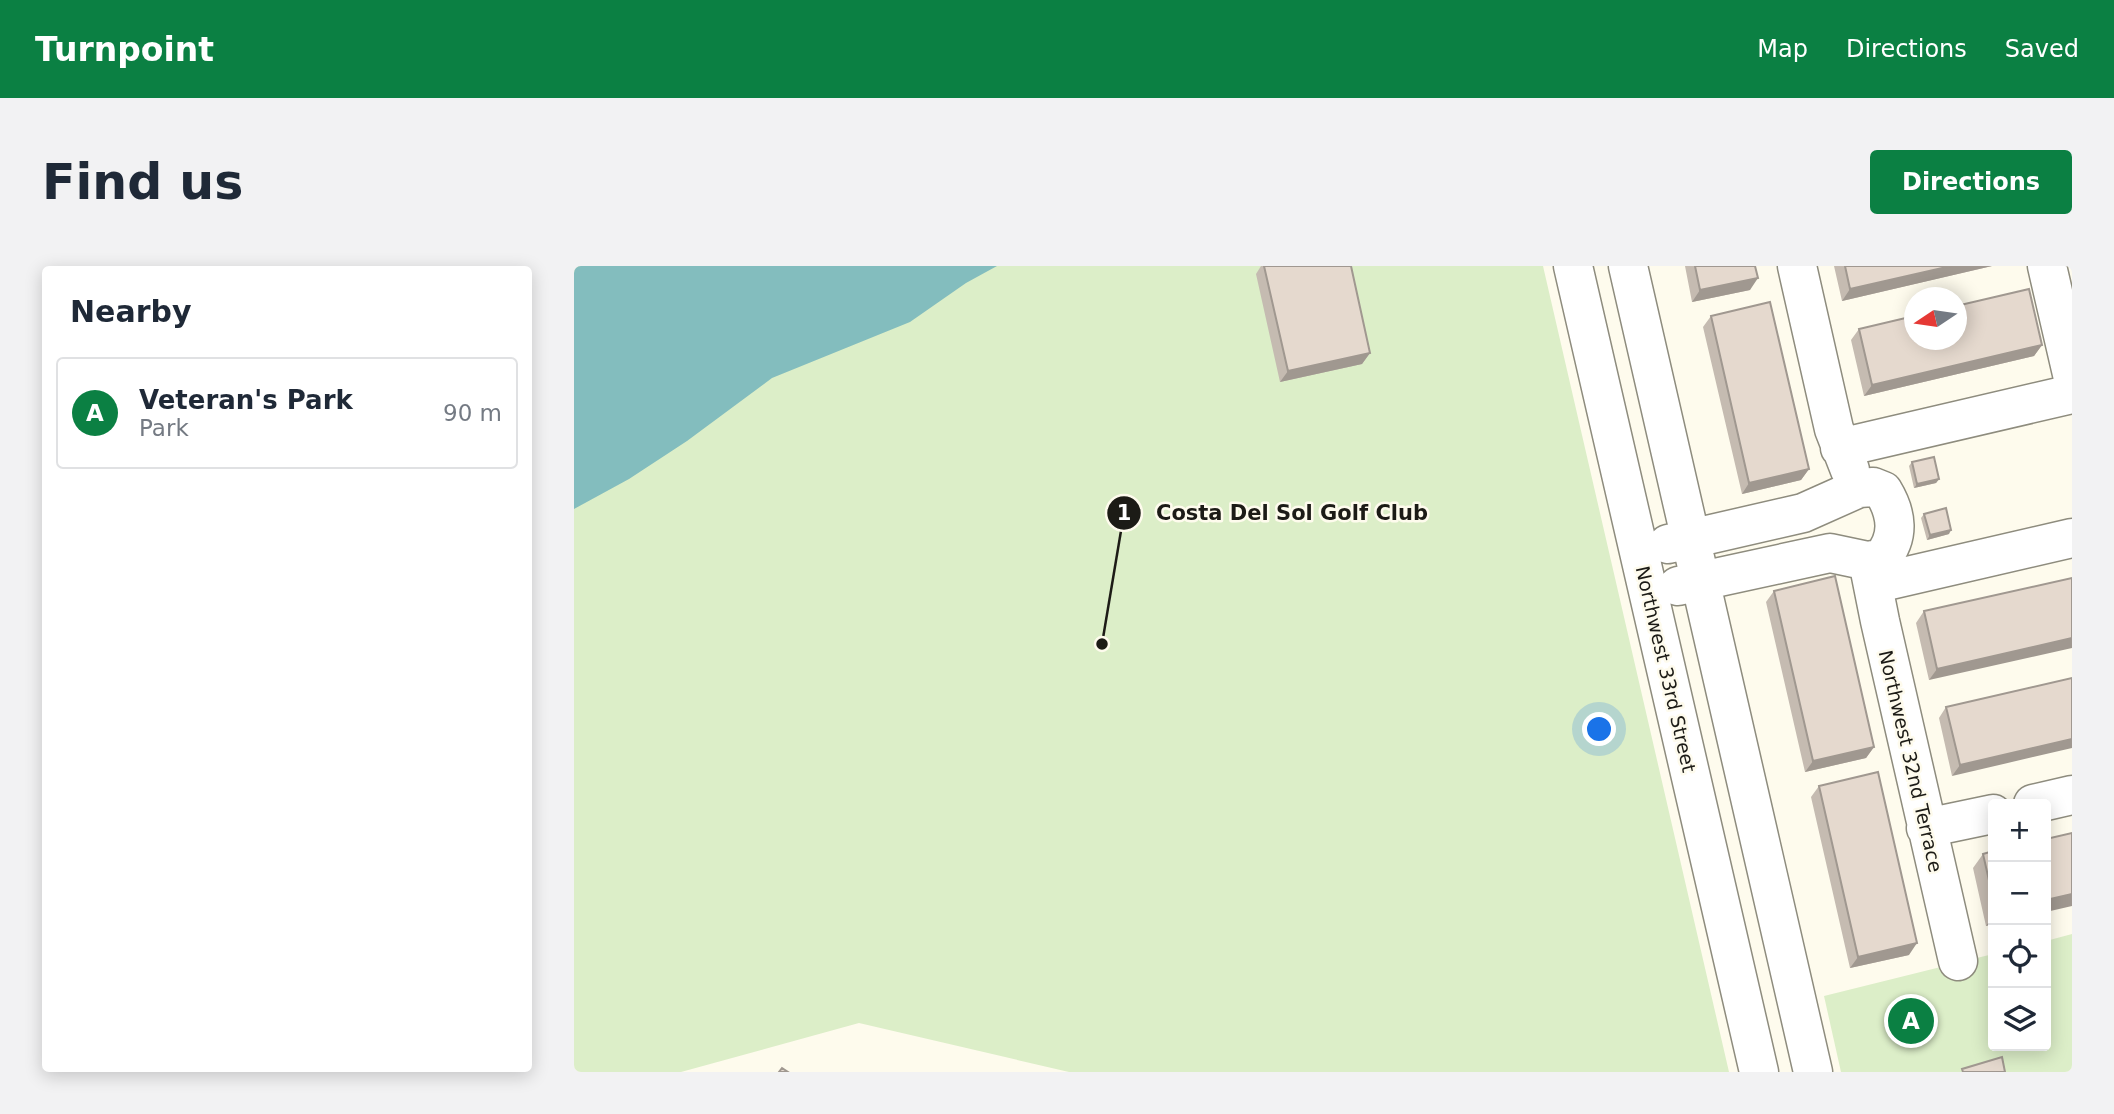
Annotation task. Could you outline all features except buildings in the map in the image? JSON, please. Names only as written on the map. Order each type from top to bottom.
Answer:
[{"type":"street","name":"Northwest 33rd Street","points":[[1573,266],[1759,1072]]},
{"type":"street","points":[[1628,266],[1813,1072]]},
{"type":"street","points":[[1797,266],[1840,448],[1843,494]]},
{"type":"street","points":[[2047,266],[2072,374]]},
{"type":"street","points":[[1840,448],[2072,394]]},
{"type":"street","points":[[1639,551],[1803,513],[1843,494],[1873,488],[1882,491],[1888,500],[1894,521],[1894,538],[1882,558],[1860,566]]},
{"type":"street","name":"Northwest 32nd Terrace","points":[[1843,494],[1958,961]]},
{"type":"street","points":[[1648,593],[1817,555],[1860,566],[2072,538]]},
{"type":"street","points":[[2051,800],[2072,795]]},
{"type":"street","points":[[1926,828],[1988,815]]},
{"type":"green space","points":[[574,266],[1543,266],[1729,1072],[1069,1072],[859,1023],[681,1072],[574,1072]]},
{"type":"green space","points":[[2072,934],[2072,1072],[1841,1072],[1824,996],[1988,955],[1988,1051],[2051,1051],[2051,940]]},
{"type":"water","points":[[574,266],[997,266],[966,283],[910,322],[772,378],[687,441],[629,479],[574,509]]},
{"type":"place","name":"Costa Del Sol Golf Club","points":[[1102,644]]},
{"type":"place","name":"Veteran's Park","points":[[1911,1021]]}]
